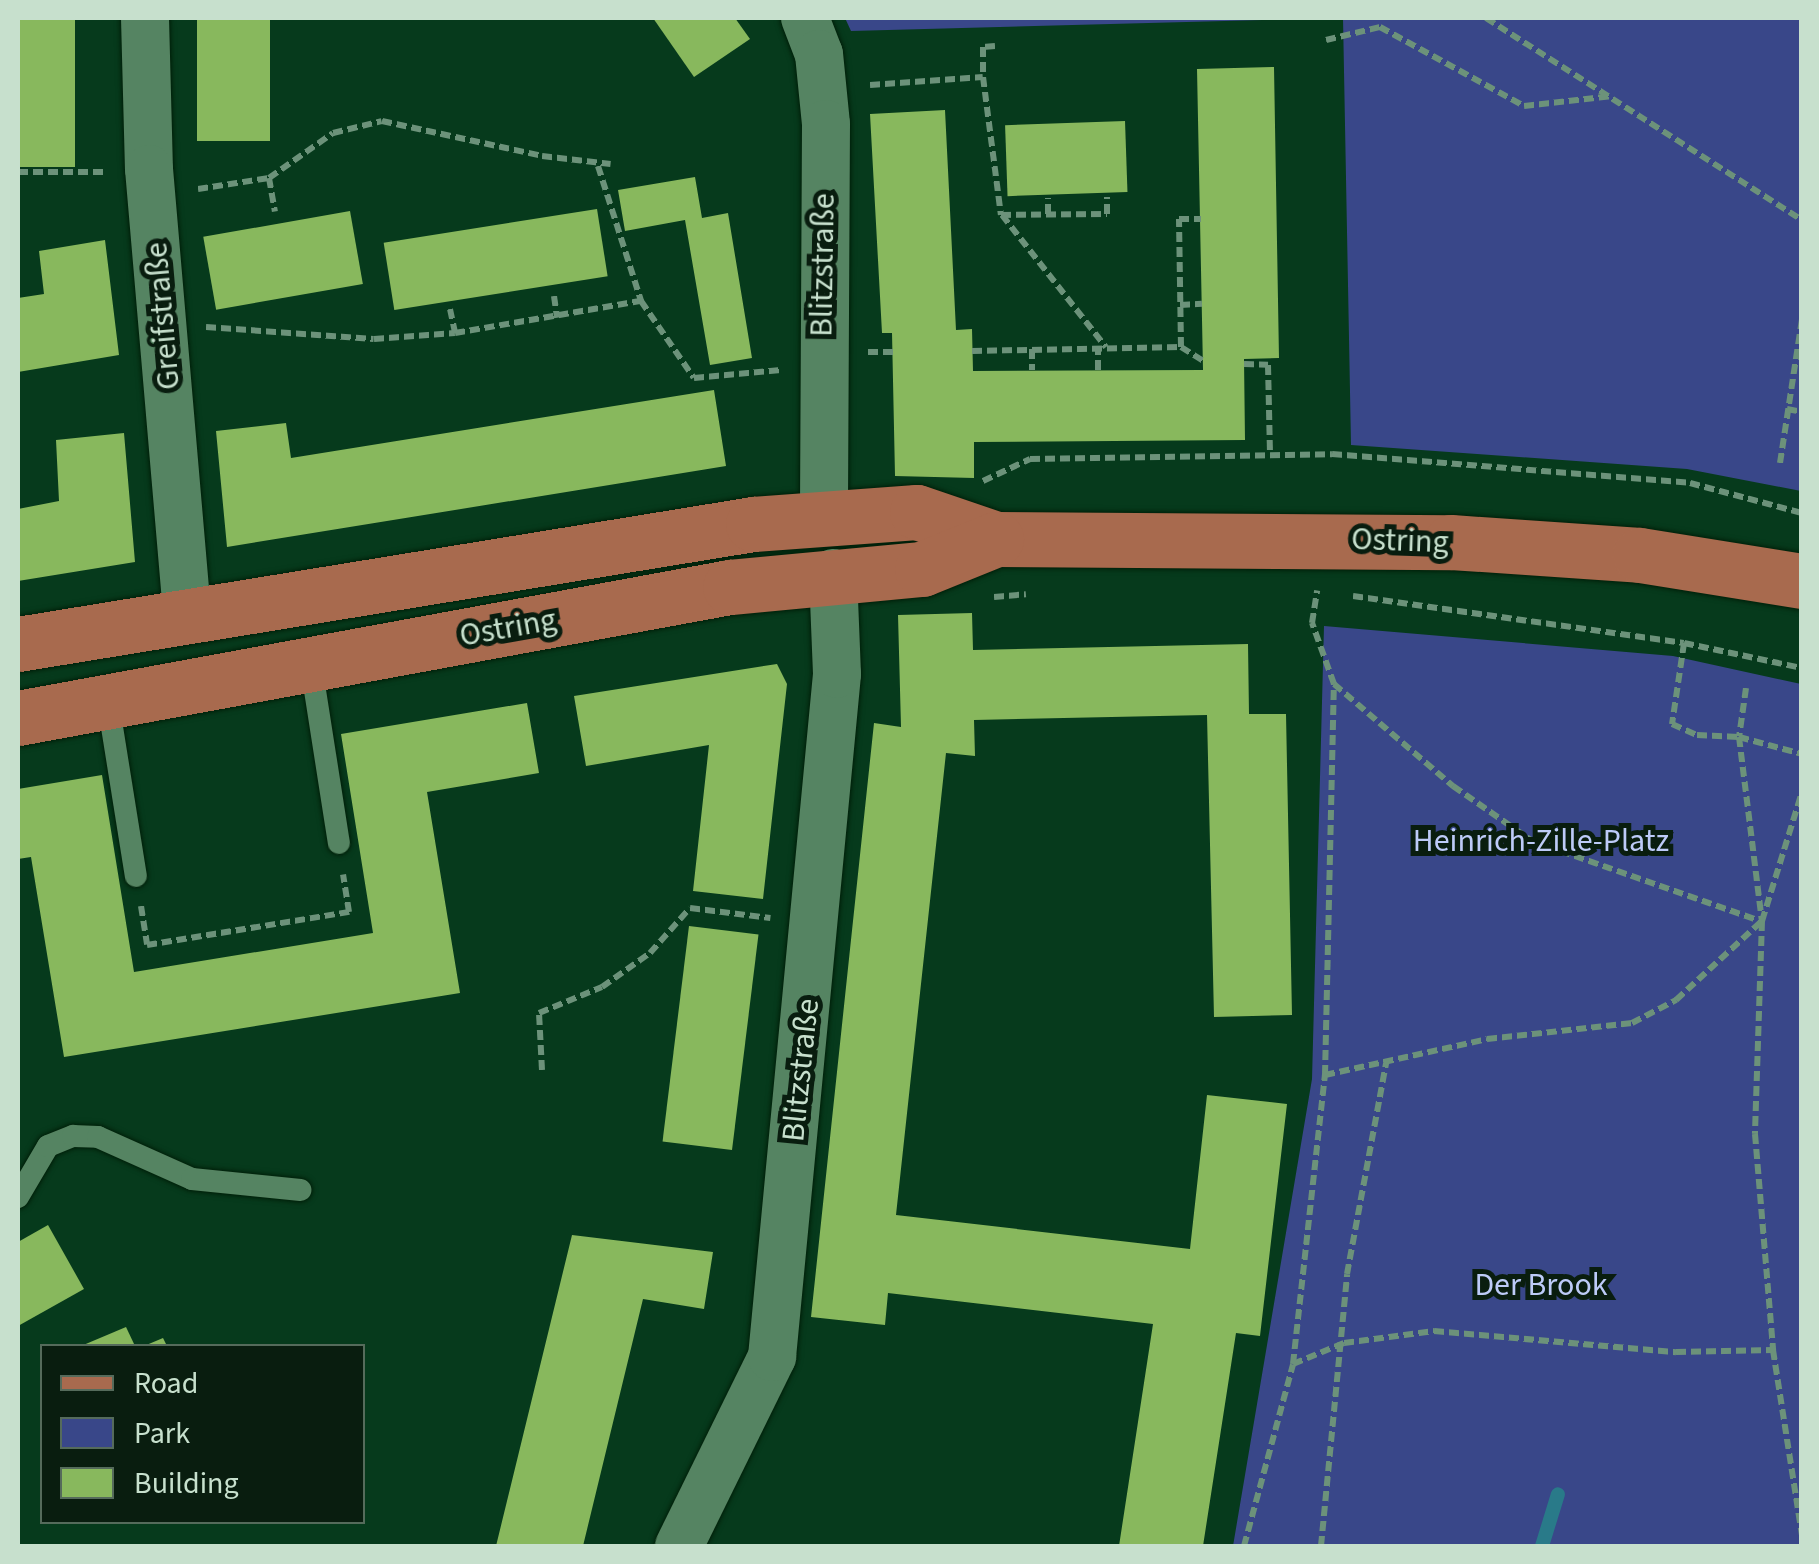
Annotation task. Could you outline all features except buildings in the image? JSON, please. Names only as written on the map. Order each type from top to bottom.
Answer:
[{"type":"main road","name":"Ostring","points":[[18,644],[187,614],[824,516],[918,512],[996,539],[1452,542],[1640,555],[1802,581]]},
{"type":"main road","name":"Ostring","points":[[18,718],[833,573],[922,569],[996,539]]},
{"type":"street","name":"Greifstraße","points":[[144,18],[150,182],[187,614]]},
{"type":"street","name":"Blitzstraße","points":[[805,18],[819,54],[825,106],[824,516]]},
{"type":"street","name":"Blitzstraße","points":[[680,1546],[772,1357],[837,674],[833,573]]},
{"type":"lane","points":[[311,665],[338,843]]},
{"type":"lane","points":[[108,702],[136,876]]},
{"type":"lane","points":[[18,1196],[48,1146],[74,1136],[98,1137],[192,1178],[300,1190]]},
{"type":"path","points":[[1486,18],[1802,220]]},
{"type":"path","points":[[1326,40],[1380,27],[1524,106],[1612,96]]},
{"type":"path","points":[[995,46],[983,47],[983,77],[1001,214],[1102,348],[1098,370]]},
{"type":"path","points":[[881,85],[983,77]]},
{"type":"path","points":[[18,172],[150,182],[269,178],[332,134],[382,121],[598,166],[611,164]]},
{"type":"path","points":[[598,166],[641,301],[694,378],[822,367]]},
{"type":"path","points":[[269,178],[275,211]]},
{"type":"path","points":[[1001,214],[1107,214],[1108,196]]},
{"type":"path","points":[[1048,198],[1048,214]]},
{"type":"path","points":[[1181,347],[1179,219],[1200,218]]},
{"type":"path","points":[[554,296],[557,318]]},
{"type":"path","points":[[165,330],[244,328],[306,339],[455,333],[641,301]]},
{"type":"path","points":[[1180,305],[1202,304]]},
{"type":"path","points":[[450,309],[455,333]]},
{"type":"path","points":[[1780,463],[1802,320]]},
{"type":"path","points":[[972,351],[1181,347],[1203,361]]},
{"type":"path","points":[[1032,349],[1032,370]]},
{"type":"path","points":[[1244,364],[1268,365],[1270,455]]},
{"type":"path","points":[[1787,409],[1802,412]]},
{"type":"path","points":[[1297,590],[1684,643],[1802,668]]},
{"type":"path","points":[[987,598],[1044,592]]},
{"type":"path","points":[[1244,1546],[1294,1364],[1325,1075],[1334,684],[1312,622]]},
{"type":"path","points":[[1684,643],[1672,724],[1697,735],[1739,737],[1802,754]]},
{"type":"path","points":[[1334,684],[1453,786],[1532,840],[1762,921]]},
{"type":"path","points":[[1746,688],[1739,737],[1762,921],[1756,1134],[1773,1350],[1802,1536]]},
{"type":"path","points":[[1325,1075],[1487,1039],[1632,1023],[1676,1000],[1762,921],[1802,792]]},
{"type":"path","points":[[136,876],[147,945],[184,939],[349,912],[338,843]]},
{"type":"path","points":[[542,1070],[539,1013],[602,987],[650,952],[690,908],[816,924]]},
{"type":"path","points":[[1322,1546],[1344,1343],[1347,1274],[1386,1063]]},
{"type":"path","points":[[1294,1364],[1344,1343],[1434,1331],[1676,1352],[1773,1350]]},
{"type":"green space","points":[[845,18],[1336,18],[851,31]]},
{"type":"green space","points":[[1343,18],[1801,18],[1801,491],[1687,469],[1351,445]]},
{"type":"green space","name":"Der Brook","points":[[1324,626],[1673,656],[1801,684],[1801,1546],[1233,1546],[1312,1079]]},
{"type":"waterway","points":[[1542,1546],[1558,1494]]},
{"type":"park label","name":"Heinrich-Zille-Platz","points":[[1541,841]]}]
